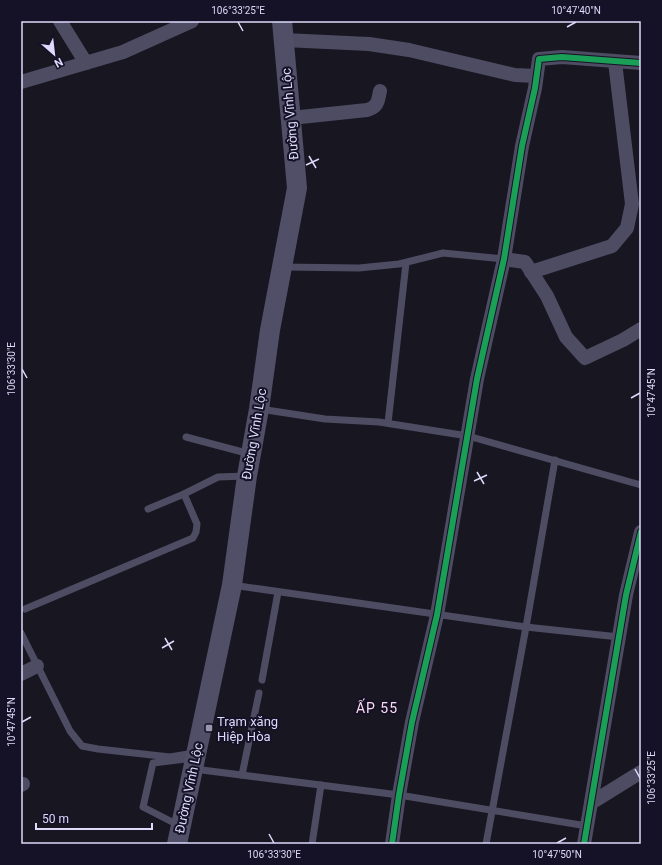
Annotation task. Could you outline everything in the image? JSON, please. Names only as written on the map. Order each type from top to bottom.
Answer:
[{"type":"main road","name":"Đường Vĩnh Lộc","points":[[178,835],[232,585],[250,454],[259,409],[270,330],[297,188],[283,30]]},
{"type":"street","points":[[60,21],[86,63]]},
{"type":"street","points":[[21,82],[123,52],[192,21]]},
{"type":"street","points":[[283,30],[409,50],[515,75],[536,76]]},
{"type":"street","points":[[392,844],[412,722],[437,615],[477,379],[504,259],[522,146],[535,88],[539,59],[562,56],[615,62],[641,63]]},
{"type":"street","points":[[531,272],[612,246],[626,228],[637,202],[615,62]]},
{"type":"street","points":[[291,118],[372,109],[377,105],[380,91]]},
{"type":"street","points":[[504,259],[525,262],[547,296],[566,337],[585,358],[641,329]]},
{"type":"street","points":[[584,844],[626,595],[641,532]]},
{"type":"street","points":[[21,674],[37,666]]},
{"type":"street","points":[[591,803],[641,772]]},
{"type":"lane","points":[[281,267],[359,268],[406,263],[443,253],[504,259]]},
{"type":"lane","points":[[388,423],[406,263]]},
{"type":"lane","points":[[259,409],[325,419],[388,423],[468,436],[641,485]]},
{"type":"lane","points":[[186,437],[250,454]]},
{"type":"lane","points":[[486,844],[555,460]]},
{"type":"lane","points":[[148,509],[184,494],[218,477],[247,476]]},
{"type":"lane","points":[[25,609],[193,538],[196,532],[197,524],[184,494]]},
{"type":"lane","points":[[232,585],[526,627],[619,637]]},
{"type":"lane","points":[[262,680],[278,592]]},
{"type":"lane","points":[[21,633],[70,731],[82,746],[194,760],[242,775],[399,795],[587,826]]},
{"type":"lane","points":[[242,775],[259,693]]},
{"type":"lane","points":[[178,835],[143,807],[153,763],[194,760]]},
{"type":"lane","points":[[312,844],[321,785]]},
{"type":"cycle path","points":[[392,844],[412,722],[437,615],[477,379],[504,259],[522,146],[535,88],[539,59],[562,57],[641,63]]},
{"type":"cycle path","points":[[584,844],[626,595],[641,532]]},
{"type":"place","name":"Trạm xăng Hiệp Hòa","points":[[209,728]]},
{"type":"district","name":"ẤP 55","points":[[377,708]]}]
